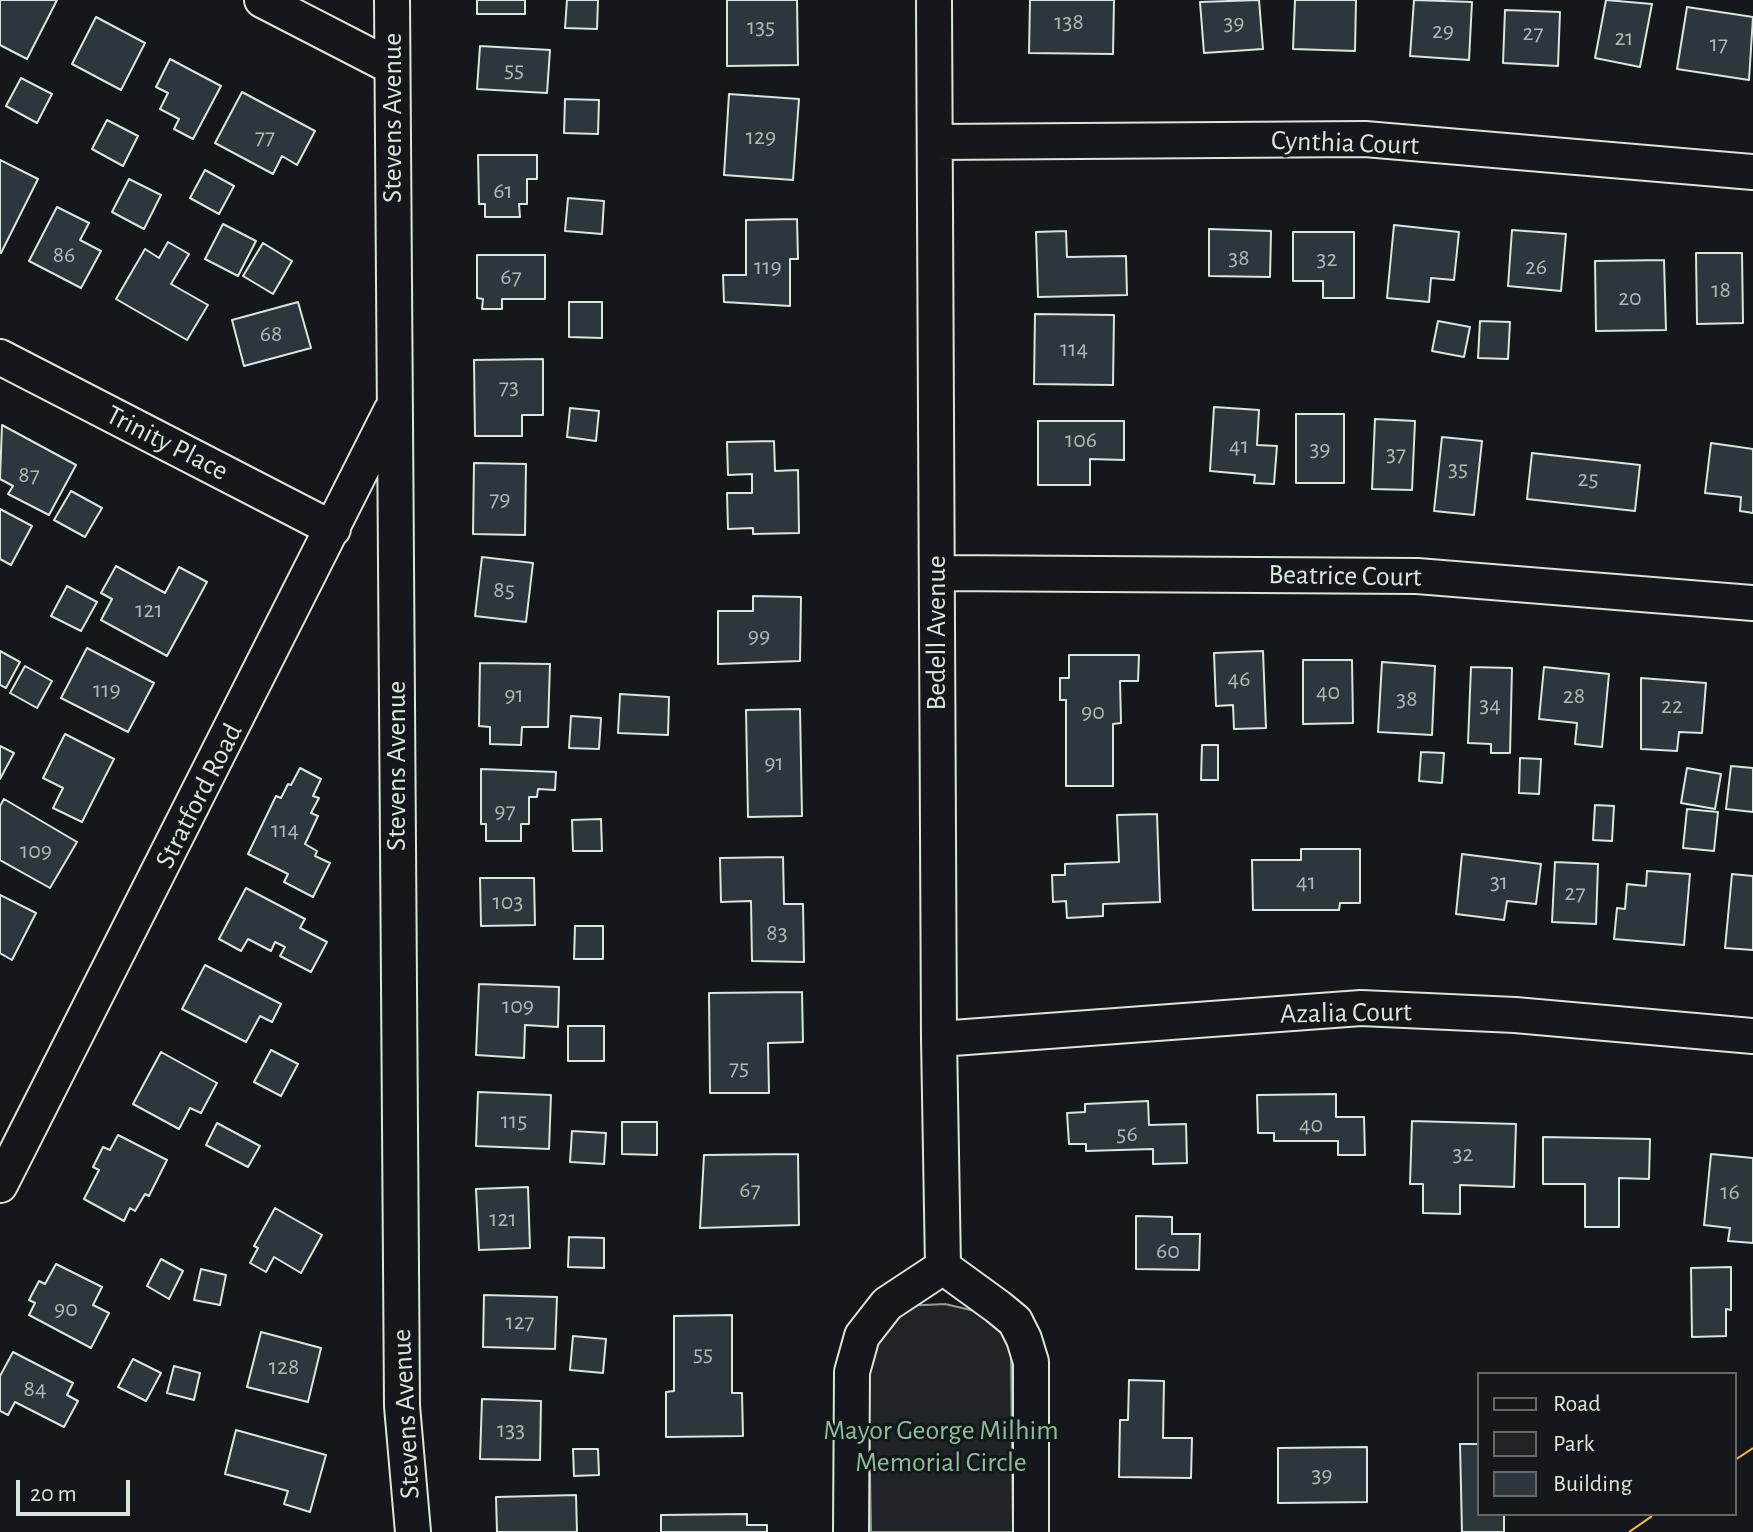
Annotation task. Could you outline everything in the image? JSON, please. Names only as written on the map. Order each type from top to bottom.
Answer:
[{"type":"street","points":[[262,0],[392,67]]},
{"type":"street","name":"Stevens Avenue","points":[[392,0],[402,1406],[413,1532]]},
{"type":"street","name":"Bedell Avenue","points":[[934,0],[943,1267]]},
{"type":"street","name":"Cynthia Court","points":[[935,142],[1365,139],[1753,172]]},
{"type":"street","name":"Trinity Place","points":[[0,357],[333,529]]},
{"type":"street","name":"Stratford Road","points":[[0,1185],[394,405]]},
{"type":"street","name":"Beatrice Court","points":[[937,573],[1417,576],[1753,603]]},
{"type":"street","name":"Azalia Court","points":[[939,1039],[1361,1008],[1515,1015],[1753,1036]]},
{"type":"street","points":[[851,1532],[852,1372],[862,1336],[887,1304],[943,1267],[1015,1321],[1024,1339],[1031,1362],[1031,1532]]},
{"type":"green space","name":"Mayor George Milhim Memorial Circle","points":[[945,1304],[988,1314],[1001,1322],[1011,1355],[1013,1532],[871,1532],[868,1362],[873,1338],[903,1306]]},
{"type":"building","points":[[0,0],[57,0],[27,59],[0,45]]},
{"type":"building","points":[[477,0],[525,0],[525,14],[477,14]]},
{"type":"building","points":[[567,0],[598,0],[597,29],[565,28]]},
{"type":"building","points":[[727,0],[797,0],[798,65],[727,66]]},
{"type":"building","points":[[1030,0],[1114,0],[1113,54],[1029,53]]},
{"type":"building","points":[[1259,0],[1263,49],[1204,53],[1200,2]]},
{"type":"building","points":[[1295,0],[1356,0],[1355,51],[1293,49]]},
{"type":"building","points":[[1414,0],[1472,2],[1469,60],[1410,56]]},
{"type":"building","points":[[1606,0],[1652,4],[1640,67],[1595,58]]},
{"type":"building","points":[[1687,7],[1753,17],[1749,80],[1677,69]]},
{"type":"building","points":[[1505,10],[1560,12],[1558,66],[1503,63]]},
{"type":"building","points":[[96,17],[145,43],[121,90],[72,64]]},
{"type":"building","points":[[480,46],[550,50],[547,93],[477,89]]},
{"type":"building","points":[[170,59],[221,86],[193,139],[174,129],[179,119],[160,109],[168,93],[156,87]]},
{"type":"building","points":[[21,78],[52,94],[37,123],[6,106]]},
{"type":"building","points":[[242,92],[315,131],[297,165],[282,156],[273,174],[215,143]]},
{"type":"building","points":[[729,94],[799,99],[793,180],[724,175]]},
{"type":"building","points":[[565,99],[599,100],[598,134],[564,133]]},
{"type":"building","points":[[107,120],[138,136],[123,166],[92,149]]},
{"type":"building","points":[[478,155],[537,155],[537,179],[527,179],[527,204],[519,204],[520,217],[485,217],[485,204],[479,204]]},
{"type":"building","points":[[0,160],[38,179],[1,253],[0,252]]},
{"type":"building","points":[[205,170],[234,186],[219,214],[190,198]]},
{"type":"building","points":[[129,179],[161,195],[144,229],[112,212]]},
{"type":"building","points":[[568,198],[604,201],[602,234],[565,231]]},
{"type":"building","points":[[57,207],[89,223],[80,240],[101,251],[81,288],[29,261]]},
{"type":"building","points":[[797,219],[798,259],[790,259],[790,306],[724,302],[723,275],[746,275],[746,220]]},
{"type":"building","points":[[223,224],[256,241],[238,276],[205,259]]},
{"type":"building","points":[[1394,225],[1459,232],[1454,280],[1431,278],[1429,302],[1387,298]]},
{"type":"building","points":[[1209,229],[1271,231],[1270,277],[1209,276]]},
{"type":"building","points":[[1512,230],[1566,234],[1561,291],[1508,286]]},
{"type":"building","points":[[1066,231],[1067,257],[1126,256],[1127,295],[1038,297],[1036,232]]},
{"type":"building","points":[[1293,232],[1354,232],[1354,298],[1323,298],[1323,281],[1293,281]]},
{"type":"building","points":[[168,242],[189,254],[171,284],[208,305],[187,340],[116,299],[145,249],[159,258]]},
{"type":"building","points":[[263,243],[292,261],[273,294],[243,276]]},
{"type":"building","points":[[1696,253],[1742,253],[1743,323],[1697,324]]},
{"type":"building","points":[[477,255],[545,255],[545,299],[502,299],[502,309],[482,309],[483,299],[477,298]]},
{"type":"building","points":[[1664,260],[1666,330],[1596,331],[1595,261]]},
{"type":"building","points":[[298,302],[311,348],[244,366],[232,320]]},
{"type":"building","points":[[569,302],[602,302],[602,338],[569,337]]},
{"type":"building","points":[[1035,314],[1114,315],[1113,385],[1034,384]]},
{"type":"building","points":[[1438,321],[1470,327],[1464,357],[1432,351]]},
{"type":"building","points":[[1480,321],[1510,322],[1508,359],[1478,358]]},
{"type":"building","points":[[543,359],[543,415],[522,415],[522,436],[475,436],[474,360]]},
{"type":"building","points":[[1214,407],[1259,410],[1257,445],[1277,446],[1274,484],[1254,483],[1255,475],[1210,471]]},
{"type":"building","points":[[570,408],[599,411],[596,441],[567,437]]},
{"type":"building","points":[[1296,414],[1344,414],[1344,483],[1296,483]]},
{"type":"building","points":[[1375,419],[1415,421],[1412,490],[1372,489]]},
{"type":"building","points":[[1038,421],[1124,421],[1124,460],[1090,459],[1090,485],[1038,485]]},
{"type":"building","points":[[2,425],[76,465],[49,515],[8,494],[13,486],[0,479]]},
{"type":"building","points":[[1442,437],[1482,441],[1474,515],[1434,511]]},
{"type":"building","points":[[774,441],[775,471],[798,470],[799,533],[753,534],[753,528],[728,529],[727,493],[752,493],[752,474],[728,475],[727,442]]},
{"type":"building","points":[[1711,443],[1753,449],[1753,513],[1740,511],[1741,497],[1705,493]]},
{"type":"building","points":[[1532,453],[1640,465],[1635,511],[1527,499]]},
{"type":"building","points":[[474,463],[526,464],[525,535],[473,534]]},
{"type":"building","points":[[71,491],[102,508],[85,537],[54,520]]},
{"type":"building","points":[[0,509],[32,526],[11,565],[0,559]]},
{"type":"building","points":[[482,557],[533,563],[526,622],[475,616]]},
{"type":"building","points":[[116,566],[165,593],[179,567],[207,582],[167,656],[101,620],[112,599],[101,593]]},
{"type":"building","points":[[67,586],[97,602],[81,631],[51,616]]},
{"type":"building","points":[[753,596],[801,597],[800,661],[718,664],[718,611],[753,611]]},
{"type":"building","points":[[87,648],[154,683],[128,732],[61,698]]},
{"type":"building","points":[[0,651],[20,662],[6,688],[0,685]]},
{"type":"building","points":[[1263,651],[1266,728],[1234,729],[1233,705],[1216,706],[1214,653]]},
{"type":"building","points":[[1069,655],[1139,655],[1138,681],[1120,681],[1121,723],[1113,724],[1113,786],[1066,786],[1066,700],[1060,700],[1060,678],[1069,678]]},
{"type":"building","points":[[1303,660],[1352,660],[1353,723],[1303,724]]},
{"type":"building","points":[[1382,662],[1435,666],[1432,735],[1378,732]]},
{"type":"building","points":[[480,663],[550,664],[548,727],[522,727],[521,745],[490,744],[490,727],[479,726]]},
{"type":"building","points":[[25,666],[52,681],[37,708],[10,693]]},
{"type":"building","points":[[1471,667],[1512,668],[1510,753],[1491,753],[1491,744],[1468,743]]},
{"type":"building","points":[[1544,667],[1609,674],[1602,747],[1575,744],[1577,723],[1539,719]]},
{"type":"building","points":[[1641,678],[1706,683],[1702,733],[1679,732],[1677,751],[1641,749]]},
{"type":"building","points":[[620,694],[669,697],[668,735],[618,733]]},
{"type":"building","points":[[800,709],[802,816],[748,817],[746,710]]},
{"type":"building","points":[[571,716],[601,718],[599,749],[569,748]]},
{"type":"building","points":[[65,734],[114,759],[82,822],[53,808],[63,788],[43,778]]},
{"type":"building","points":[[1202,745],[1218,745],[1218,780],[1201,780]]},
{"type":"building","points":[[0,746],[14,753],[0,779]]},
{"type":"building","points":[[1421,752],[1444,753],[1442,783],[1419,781]]},
{"type":"building","points":[[1520,758],[1541,759],[1539,794],[1519,793]]},
{"type":"building","points":[[1731,766],[1753,768],[1753,812],[1726,809]]},
{"type":"building","points":[[300,768],[321,779],[313,796],[319,798],[311,813],[318,816],[305,844],[317,851],[315,856],[330,863],[313,897],[284,882],[288,874],[248,854],[276,796],[281,798]]},
{"type":"building","points":[[1687,768],[1721,774],[1715,809],[1681,803]]},
{"type":"building","points":[[481,769],[556,772],[555,790],[538,789],[537,797],[529,797],[529,824],[521,824],[521,841],[486,841],[486,824],[481,824]]},
{"type":"building","points":[[4,799],[77,842],[50,888],[0,860],[0,806]]},
{"type":"building","points":[[1595,805],[1614,806],[1612,841],[1593,840]]},
{"type":"building","points":[[1687,809],[1718,812],[1714,851],[1683,848]]},
{"type":"building","points":[[1157,814],[1160,902],[1103,904],[1103,916],[1067,918],[1066,901],[1053,902],[1052,875],[1065,875],[1065,864],[1119,862],[1117,815]]},
{"type":"building","points":[[601,819],[602,851],[573,851],[572,820]]},
{"type":"building","points":[[1301,849],[1360,849],[1360,903],[1340,903],[1339,910],[1253,910],[1252,860],[1301,860]]},
{"type":"building","points":[[1462,854],[1541,864],[1536,904],[1507,901],[1504,920],[1456,914]]},
{"type":"building","points":[[783,857],[784,904],[803,904],[804,962],[752,961],[751,901],[721,902],[720,858]]},
{"type":"building","points":[[1555,862],[1598,864],[1596,924],[1552,922]]},
{"type":"building","points":[[1647,871],[1690,874],[1684,945],[1614,939],[1617,908],[1625,909],[1627,884],[1646,886]]},
{"type":"building","points":[[1732,874],[1753,876],[1753,950],[1725,948]]},
{"type":"building","points":[[480,878],[534,878],[535,925],[481,926]]},
{"type":"building","points":[[246,888],[305,919],[300,928],[327,942],[311,972],[280,956],[285,947],[275,942],[271,951],[248,939],[241,951],[219,939]]},
{"type":"building","points":[[0,895],[36,913],[12,960],[0,953]]},
{"type":"building","points":[[575,926],[603,926],[603,959],[574,959]]},
{"type":"building","points":[[205,965],[281,1004],[272,1022],[260,1016],[246,1042],[182,1009]]},
{"type":"building","points":[[479,984],[559,987],[558,1027],[525,1025],[524,1058],[476,1055]]},
{"type":"building","points":[[802,992],[803,1042],[768,1043],[769,1093],[710,1093],[709,993]]},
{"type":"building","points":[[568,1026],[604,1026],[604,1061],[568,1061]]},
{"type":"building","points":[[271,1050],[298,1064],[281,1096],[254,1082]]},
{"type":"building","points":[[161,1052],[217,1083],[201,1113],[190,1108],[179,1129],[133,1104]]},
{"type":"building","points":[[478,1092],[551,1095],[549,1149],[476,1146]]},
{"type":"building","points":[[1336,1094],[1336,1117],[1364,1117],[1365,1155],[1338,1155],[1338,1141],[1274,1141],[1274,1133],[1258,1133],[1257,1095]]},
{"type":"building","points":[[1148,1101],[1149,1125],[1186,1124],[1187,1163],[1153,1164],[1153,1149],[1086,1151],[1086,1144],[1069,1144],[1067,1113],[1085,1112],[1085,1104]]},
{"type":"building","points":[[1412,1121],[1516,1124],[1514,1187],[1460,1185],[1460,1214],[1423,1213],[1423,1184],[1410,1184]]},
{"type":"building","points":[[622,1122],[657,1122],[657,1155],[622,1154]]},
{"type":"building","points":[[217,1123],[260,1146],[248,1167],[206,1145]]},
{"type":"building","points":[[572,1131],[606,1133],[604,1164],[570,1162]]},
{"type":"building","points":[[118,1135],[167,1160],[149,1196],[145,1194],[135,1211],[130,1208],[124,1221],[84,1199],[99,1170],[93,1167],[103,1147],[110,1150]]},
{"type":"building","points":[[1543,1137],[1650,1139],[1649,1179],[1619,1178],[1619,1227],[1585,1227],[1585,1184],[1543,1184]]},
{"type":"building","points":[[798,1154],[799,1225],[700,1228],[704,1155]]},
{"type":"building","points":[[1711,1154],[1753,1158],[1753,1243],[1728,1241],[1730,1228],[1704,1225]]},
{"type":"building","points":[[528,1187],[530,1248],[479,1250],[476,1189]]},
{"type":"building","points":[[275,1208],[322,1235],[301,1273],[274,1257],[266,1272],[250,1263],[258,1248],[254,1246]]},
{"type":"building","points":[[1136,1216],[1172,1217],[1172,1234],[1200,1234],[1199,1270],[1136,1269]]},
{"type":"building","points":[[569,1237],[604,1238],[604,1268],[568,1267]]},
{"type":"building","points":[[161,1259],[183,1271],[169,1299],[147,1286]]},
{"type":"building","points":[[56,1264],[102,1287],[93,1305],[109,1313],[91,1348],[29,1315],[35,1303],[29,1300],[39,1281],[45,1284]]},
{"type":"building","points":[[1731,1267],[1731,1310],[1726,1309],[1726,1336],[1692,1337],[1691,1268]]},
{"type":"building","points":[[201,1269],[226,1275],[220,1305],[194,1300]]},
{"type":"building","points":[[484,1295],[557,1297],[555,1349],[483,1347]]},
{"type":"building","points":[[732,1315],[732,1393],[742,1393],[743,1436],[666,1437],[666,1392],[674,1391],[674,1316]]},
{"type":"building","points":[[261,1332],[321,1348],[308,1402],[247,1387]]},
{"type":"building","points":[[573,1336],[606,1339],[603,1373],[570,1370]]},
{"type":"building","points":[[13,1352],[73,1383],[67,1395],[78,1401],[64,1427],[15,1402],[8,1415],[0,1411],[0,1376]]},
{"type":"building","points":[[133,1359],[161,1373],[146,1401],[118,1387]]},
{"type":"building","points":[[174,1366],[200,1373],[194,1400],[167,1393]]},
{"type":"building","points":[[1129,1380],[1164,1381],[1163,1438],[1192,1438],[1191,1478],[1119,1477],[1120,1420],[1128,1420]]},
{"type":"building","points":[[482,1399],[541,1401],[540,1460],[480,1459]]},
{"type":"building","points":[[236,1430],[326,1455],[310,1512],[284,1504],[288,1491],[225,1474]]},
{"type":"building","points":[[1460,1444],[1477,1444],[1477,1516],[1504,1516],[1504,1532],[1462,1532]]},
{"type":"building","points":[[1367,1447],[1367,1502],[1278,1503],[1278,1448]]},
{"type":"building","points":[[573,1449],[598,1449],[599,1475],[574,1476]]},
{"type":"building","points":[[576,1495],[577,1532],[497,1532],[496,1497]]},
{"type":"building","points":[[747,1514],[747,1525],[767,1525],[767,1532],[661,1532],[661,1515]]},
{"type":"power","points":[[1737,1459],[1753,1448]]},
{"type":"power","points":[[1629,1532],[1652,1516]]}]
